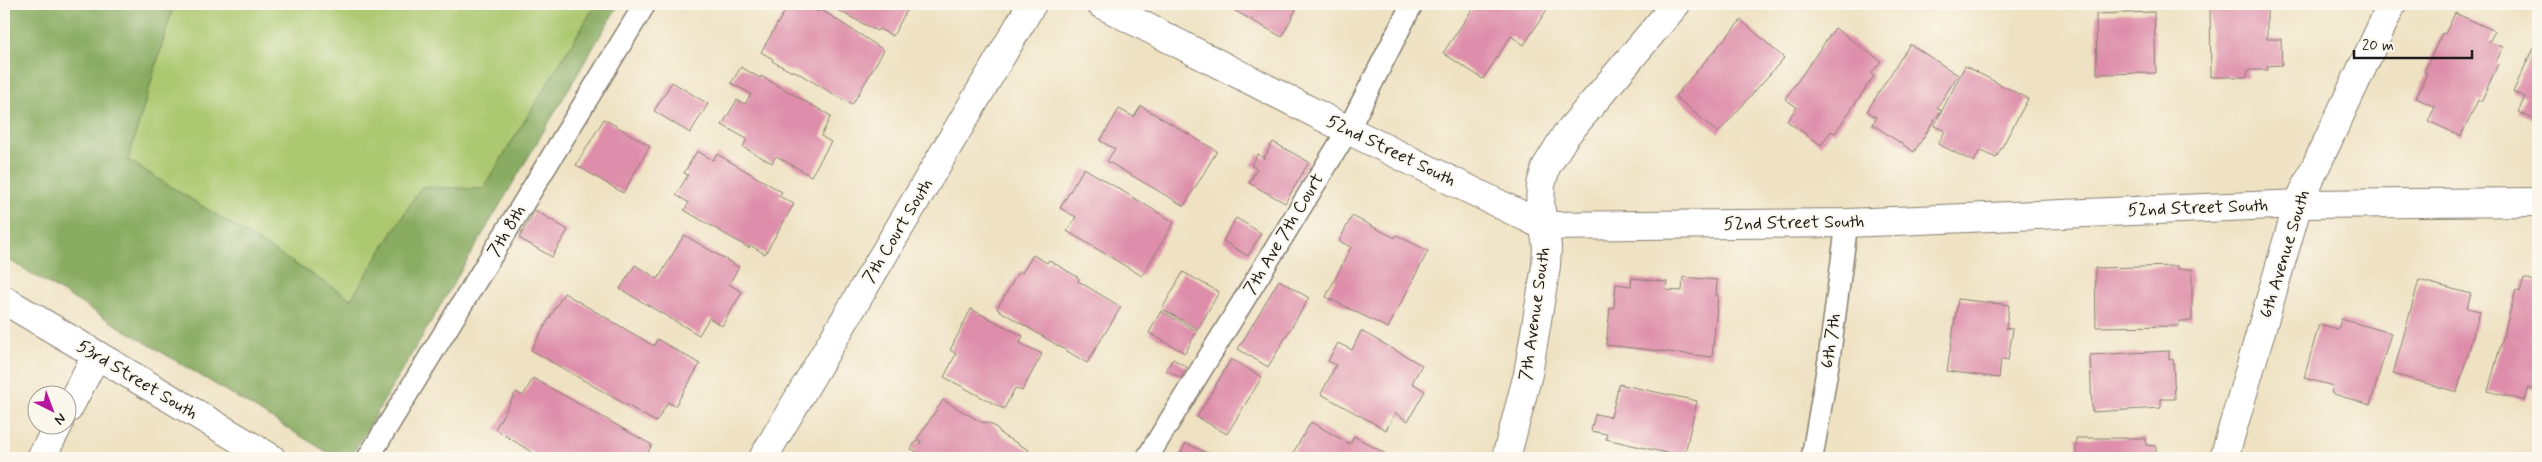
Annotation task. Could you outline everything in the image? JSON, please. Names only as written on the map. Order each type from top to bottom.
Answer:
[{"type":"street","name":"7th Court South","points":[[763,458],[1032,4]]},
{"type":"street","name":"52nd Street South","points":[[1101,4],[1348,130],[1544,226],[1847,223],[2298,204],[2538,202]]},
{"type":"street","name":"7th Avenue South","points":[[1506,458],[1528,374],[1546,266],[1544,226],[1540,205],[1546,167],[1554,151],[1676,4]]},
{"type":"street","name":"6th Avenue South","points":[[2224,458],[2298,204],[2392,4]]},
{"type":"street","name":"53rd Street South","points":[[4,300],[271,458]]},
{"type":"street","points":[[78,390],[96,356]]},
{"type":"street","points":[[41,458],[54,434]]},
{"type":"lane","name":"7th 8th","points":[[368,458],[645,4]]},
{"type":"lane","name":"7th Ave 7th Court","points":[[1147,458],[1348,130],[1412,4]]},
{"type":"lane","name":"6th 7th","points":[[1812,458],[1847,223]]},
{"type":"green space","points":[[4,4],[174,4],[128,160],[351,299],[421,187],[483,189],[596,4],[619,4],[350,458],[337,458],[4,257]]},
{"type":"green space","points":[[174,4],[596,4],[483,189],[421,187],[351,299],[128,160]]},
{"type":"building","points":[[789,4],[805,4],[818,12],[820,9],[884,50],[852,105],[793,70],[792,72],[772,61],[773,59],[761,52]]},
{"type":"building","points":[[826,4],[910,4],[893,36],[879,29],[877,31]]},
{"type":"building","points":[[1223,4],[1286,4],[1296,9],[1282,37]]},
{"type":"building","points":[[1476,4],[1550,5],[1524,45],[1511,36],[1483,79],[1443,53]]},
{"type":"building","points":[[2210,4],[2267,4],[2267,39],[2281,39],[2282,65],[2267,66],[2268,70],[2248,70],[2247,77],[2211,77]]},
{"type":"building","points":[[2154,12],[2156,73],[2097,74],[2096,14]]},
{"type":"building","points":[[2455,13],[2495,31],[2489,42],[2503,47],[2496,62],[2498,64],[2481,102],[2478,100],[2461,136],[2428,121],[2435,107],[2416,98],[2427,73],[2424,72],[2442,33],[2445,34]]},
{"type":"building","points":[[1741,20],[1784,58],[1718,133],[1675,96]]},
{"type":"building","points":[[1835,28],[1881,61],[1871,74],[1874,76],[1835,133],[1831,131],[1821,145],[1787,121],[1797,107],[1785,99]]},
{"type":"building","points":[[2538,37],[2538,121],[2518,112],[2525,97],[2513,92]]},
{"type":"building","points":[[1910,44],[1958,75],[1937,108],[1941,110],[1914,152],[1872,124],[1877,118],[1867,111]]},
{"type":"building","points":[[1965,66],[2028,99],[1996,158],[1980,150],[1974,162],[1938,144],[1945,131],[1934,126]]},
{"type":"building","points":[[741,67],[760,78],[761,76],[831,116],[821,136],[831,142],[811,176],[776,156],[772,163],[743,147],[747,139],[722,125],[737,100],[745,104],[751,94],[731,83]]},
{"type":"building","points":[[672,82],[708,104],[690,133],[654,111]]},
{"type":"building","points":[[1141,106],[1217,151],[1184,206],[1107,161],[1115,149],[1100,141],[1119,109],[1134,117]]},
{"type":"building","points":[[604,119],[650,146],[623,193],[576,165]]},
{"type":"building","points":[[1273,142],[1309,162],[1285,203],[1249,183],[1257,169],[1251,165],[1258,154],[1264,158]]},
{"type":"building","points":[[697,151],[713,160],[717,154],[782,192],[779,196],[794,204],[765,254],[750,245],[749,248],[684,210],[689,203],[676,195],[688,175],[684,173]]},
{"type":"building","points":[[1084,168],[1174,222],[1142,276],[1067,231],[1076,217],[1060,208]]},
{"type":"building","points":[[535,210],[568,230],[552,257],[519,238]]},
{"type":"building","points":[[1352,216],[1395,238],[1396,235],[1428,251],[1388,328],[1326,297],[1351,247],[1339,241]]},
{"type":"building","points":[[1236,218],[1261,233],[1248,256],[1223,241]]},
{"type":"building","points":[[684,235],[739,267],[729,284],[742,292],[722,326],[709,318],[699,335],[620,289],[635,265],[658,279]]},
{"type":"building","points":[[1033,255],[1047,263],[1049,260],[1079,278],[1078,281],[1121,307],[1087,363],[997,309],[1019,271],[1022,273]]},
{"type":"building","points":[[2178,266],[2178,269],[2192,269],[2192,321],[2179,321],[2179,326],[2096,327],[2095,268]]},
{"type":"building","points":[[1183,272],[1219,292],[1198,329],[1162,309]]},
{"type":"building","points":[[1683,277],[1717,280],[1716,295],[1718,295],[1712,357],[1606,345],[1610,308],[1614,308],[1616,284],[1631,286],[1632,278],[1667,282],[1666,290],[1682,291]]},
{"type":"building","points":[[2524,278],[2538,282],[2538,391],[2529,388],[2525,401],[2488,391],[2516,290],[2520,292]]},
{"type":"building","points":[[1279,280],[1309,298],[1268,367],[1238,349]]},
{"type":"building","points":[[2419,280],[2471,294],[2467,308],[2480,311],[2457,392],[2393,374]]},
{"type":"building","points":[[564,293],[654,346],[657,339],[700,364],[675,406],[668,402],[656,422],[531,350]]},
{"type":"building","points":[[1958,299],[2009,305],[2006,328],[2013,329],[2008,360],[2001,359],[1999,378],[1947,371]]},
{"type":"building","points":[[971,309],[1023,336],[1020,343],[1042,354],[1022,391],[1015,388],[1004,409],[944,377],[956,354],[950,350]]},
{"type":"building","points":[[1161,311],[1197,331],[1185,353],[1149,333]]},
{"type":"building","points":[[2341,319],[2391,333],[2370,405],[2331,393],[2333,386],[2304,378],[2319,324],[2338,329]]},
{"type":"building","points":[[1361,331],[1422,365],[1412,383],[1425,391],[1408,421],[1395,413],[1386,430],[1321,394],[1336,365],[1328,361],[1338,343],[1352,350]]},
{"type":"building","points":[[2169,351],[2169,360],[2173,359],[2175,399],[2161,399],[2161,408],[2092,412],[2090,355]]},
{"type":"building","points":[[1173,359],[1187,367],[1181,378],[1166,370]]},
{"type":"building","points":[[1231,359],[1262,377],[1227,434],[1197,417]]},
{"type":"building","points":[[533,378],[652,445],[645,458],[541,458],[495,429],[516,392],[523,396]]},
{"type":"building","points":[[1619,384],[1697,401],[1684,457],[1606,439],[1607,434],[1591,431],[1595,414],[1611,417]]},
{"type":"building","points":[[943,400],[981,422],[989,423],[997,428],[1002,435],[1029,450],[1024,458],[912,457],[916,451],[911,449],[916,441],[920,444],[921,441],[917,439]]},
{"type":"building","points":[[1311,422],[1350,444],[1354,436],[1393,458],[1290,458]]},
{"type":"building","points":[[2076,438],[2146,438],[2146,445],[2156,446],[2156,458],[2076,458]]},
{"type":"building","points":[[1186,443],[1217,458],[1178,458]]}]
